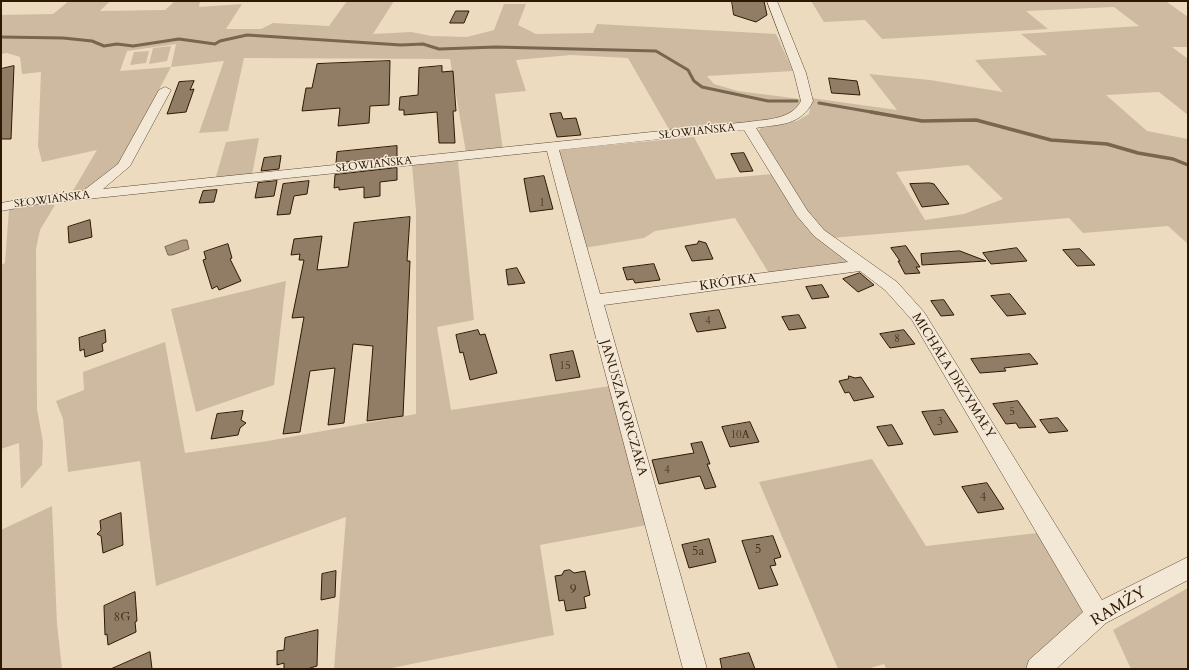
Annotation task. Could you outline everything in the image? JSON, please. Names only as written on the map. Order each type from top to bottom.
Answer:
[{"type":"street","name":"SŁOWIAŃSKA","points":[[1,207],[85,196],[748,126],[790,119],[802,111],[807,101],[800,73],[772,1]]},
{"type":"street","points":[[85,196],[123,166],[165,90]]},
{"type":"street","name":"MICHAŁA DRZYMAŁY","points":[[748,126],[802,212],[819,233],[891,286],[918,316],[1098,615]]},
{"type":"street","name":"JANUSZA KORCZAKA","points":[[552,147],[695,669]]},
{"type":"street","name":"KRÓTKA","points":[[593,301],[864,265]]},
{"type":"street","name":"RAMŻY","points":[[1038,669],[1098,615],[1188,568]]},
{"type":"shaded area","points":[[69,1],[110,1],[100,11],[165,10],[175,1],[200,1],[199,7],[242,4],[226,29],[261,29],[273,23],[329,26],[347,1],[394,1],[373,34],[411,32],[431,36],[467,37],[494,30],[504,4],[526,4],[518,25],[536,34],[593,33],[597,24],[776,34],[793,71],[707,76],[714,84],[738,91],[800,99],[799,108],[788,116],[763,121],[670,131],[628,58],[571,55],[516,60],[526,91],[495,94],[503,150],[466,153],[450,59],[244,58],[228,131],[199,133],[224,61],[171,67],[119,165],[89,189],[71,194],[97,150],[42,162],[38,146],[41,72],[22,74],[20,57],[7,53],[1,54],[1,15],[53,14]],"holes":[[[176,44],[171,67],[120,71],[127,51]]]},
{"type":"shaded area","points":[[811,1],[1180,1],[1167,2],[1188,17],[1188,47],[1172,47],[1188,59],[1188,115],[1159,92],[1106,95],[1147,131],[1188,139],[1188,244],[1168,226],[1083,233],[1069,218],[831,238],[814,224],[756,133],[761,128],[797,121],[809,114],[811,98],[897,110],[869,74],[930,80],[1003,92],[975,60],[1047,55],[1021,34],[1139,26],[1114,7],[1026,11],[1048,29],[882,39],[865,20],[824,22]],"holes":[[[968,165],[1003,199],[964,214],[925,220],[896,172]]]},
{"type":"shaded area","points":[[171,46],[167,61],[149,64],[153,48]]},
{"type":"shaded area","points":[[149,51],[146,63],[130,65],[134,52]]},
{"type":"shaded area","points":[[694,137],[716,179],[773,174],[850,262],[770,275],[735,218],[655,231],[644,238],[584,248],[557,150]]},
{"type":"shaded area","points":[[259,138],[252,175],[215,180],[226,142]]},
{"type":"shaded area","points":[[458,161],[474,320],[437,327],[451,410],[610,386],[647,525],[540,545],[554,635],[387,669],[334,669],[346,517],[156,586],[140,461],[68,472],[63,419],[56,401],[84,390],[83,372],[165,342],[185,453],[268,441],[416,414],[416,211],[412,165]]},
{"type":"shaded area","points":[[40,204],[55,205],[40,230],[36,249],[37,409],[43,442],[42,465],[21,489],[19,443],[1,449],[1,265],[5,263],[9,209]]},
{"type":"shaded area","points":[[183,240],[187,240],[189,249],[168,255],[165,247]]},
{"type":"shaded area","points":[[286,281],[274,385],[196,412],[171,309]]},
{"type":"shaded area","points":[[872,459],[926,546],[1037,533],[1086,616],[1026,669],[886,669],[884,664],[867,669],[838,669],[759,482]]},
{"type":"shaded area","points":[[52,506],[57,624],[62,669],[1,669],[1,530]]},
{"type":"shaded area","points":[[1188,588],[1188,669],[1131,669],[1113,630]]},
{"type":"building","points":[[732,1],[764,1],[767,15],[756,22],[734,15]]},
{"type":"building","points":[[456,11],[469,11],[464,23],[450,23]]},
{"type":"building","points":[[390,61],[389,105],[370,106],[369,123],[338,126],[340,108],[302,111],[306,88],[312,88],[317,64]]},
{"type":"building","points":[[14,66],[11,139],[1,139],[1,69]]},
{"type":"building","points":[[442,66],[442,72],[453,71],[456,111],[453,111],[455,143],[439,143],[437,112],[404,115],[404,110],[399,110],[400,97],[418,95],[419,68]]},
{"type":"building","points":[[829,78],[857,81],[860,95],[832,93]]},
{"type":"building","points":[[194,81],[190,90],[194,89],[186,112],[167,114],[179,82]]},
{"type":"building","points":[[561,113],[563,119],[576,118],[581,135],[557,137],[550,114]]},
{"type":"building","points":[[397,146],[397,157],[336,163],[337,152]]},
{"type":"building","points":[[744,153],[753,171],[740,172],[731,154]]},
{"type":"building","points":[[281,156],[279,169],[261,171],[264,158]]},
{"type":"building","points":[[397,168],[397,180],[380,182],[380,196],[364,198],[364,187],[339,190],[339,187],[334,188],[335,175]]},
{"type":"building","points":[[544,176],[553,209],[530,212],[524,179]]},
{"type":"building","points":[[277,181],[274,196],[255,198],[258,183]]},
{"type":"building","points":[[309,181],[307,194],[294,196],[290,214],[277,215],[283,184]]},
{"type":"building","points":[[910,184],[934,184],[949,204],[922,207]]},
{"type":"building","points":[[217,190],[214,202],[199,203],[203,191]]},
{"type":"building","points":[[410,217],[407,261],[410,261],[403,416],[367,421],[373,346],[353,344],[344,423],[328,425],[335,368],[310,371],[300,432],[283,434],[304,317],[292,318],[304,260],[299,260],[300,254],[291,255],[294,239],[322,236],[317,270],[348,267],[354,223]]},
{"type":"building","points":[[90,220],[92,237],[69,243],[68,227]]},
{"type":"building","points":[[699,241],[706,243],[713,259],[692,261],[685,246],[697,244]]},
{"type":"building","points":[[228,244],[232,258],[230,259],[241,281],[219,290],[217,286],[212,289],[203,260],[206,259],[204,252]]},
{"type":"building","points":[[906,246],[920,267],[916,267],[920,273],[905,274],[898,261],[900,261],[891,248]]},
{"type":"building","points":[[1017,248],[1027,261],[991,264],[983,253]]},
{"type":"building","points":[[1080,249],[1095,265],[1077,266],[1063,250]]},
{"type":"building","points":[[960,251],[986,261],[922,265],[921,254]]},
{"type":"building","points":[[654,264],[660,280],[635,283],[633,279],[627,280],[623,268]]},
{"type":"building","points":[[517,268],[525,283],[508,285],[506,270]]},
{"type":"building","points":[[860,273],[874,285],[858,292],[843,279]]},
{"type":"building","points":[[822,285],[829,297],[812,299],[806,287]]},
{"type":"building","points":[[1010,294],[1026,314],[1007,316],[991,296]]},
{"type":"building","points":[[944,300],[954,315],[941,316],[931,301]]},
{"type":"building","points":[[719,310],[726,328],[697,332],[690,314]]},
{"type":"building","points":[[799,315],[806,328],[789,330],[782,317]]},
{"type":"building","points":[[105,330],[106,342],[102,344],[103,351],[85,357],[84,349],[80,351],[79,338]]},
{"type":"building","points":[[478,330],[480,335],[485,334],[497,373],[470,380],[463,352],[460,353],[456,335]]},
{"type":"building","points":[[904,330],[915,344],[890,348],[880,334]]},
{"type":"building","points":[[573,351],[580,377],[556,381],[550,355]]},
{"type":"building","points":[[1030,354],[1038,364],[1004,368],[1006,371],[980,373],[971,359]]},
{"type":"building","points":[[849,376],[855,378],[861,377],[874,397],[854,401],[849,392],[845,393],[839,381],[848,379]]},
{"type":"building","points":[[1018,401],[1036,427],[1019,428],[1016,423],[1006,424],[993,404]]},
{"type":"building","points":[[944,410],[958,432],[934,435],[922,412]]},
{"type":"building","points":[[243,411],[241,420],[246,423],[240,428],[238,435],[211,439],[217,414]]},
{"type":"building","points":[[1058,418],[1068,431],[1049,433],[1040,420]]},
{"type":"building","points":[[750,422],[759,442],[730,447],[722,427]]},
{"type":"building","points":[[892,425],[903,444],[888,446],[877,427]]},
{"type":"building","points":[[702,442],[710,464],[707,464],[716,487],[705,489],[700,476],[659,484],[652,460],[694,453],[691,444]]},
{"type":"building","points":[[987,483],[1004,509],[978,513],[962,487]]},
{"type":"building","points":[[121,513],[123,545],[103,553],[101,536],[97,534],[101,530],[100,521]]},
{"type":"building","points":[[773,536],[781,557],[774,559],[776,565],[770,566],[778,585],[759,589],[742,541]]},
{"type":"building","points":[[709,539],[716,562],[689,568],[682,545]]},
{"type":"building","points":[[570,570],[574,573],[585,571],[590,595],[584,597],[586,608],[566,611],[564,600],[559,601],[555,576],[562,575],[564,571]]},
{"type":"building","points":[[336,571],[335,597],[321,600],[322,574]]},
{"type":"building","points":[[135,592],[137,621],[135,622],[136,632],[108,645],[107,634],[105,635],[104,606]]},
{"type":"building","points":[[318,630],[317,666],[307,669],[284,669],[284,663],[277,665],[277,651],[284,650],[285,638]]},
{"type":"building","points":[[150,652],[152,669],[111,669]]},
{"type":"building","points":[[749,653],[755,669],[722,669],[720,659]]},
{"type":"waterway","points":[[1,37],[63,38],[92,41],[104,46],[117,44],[133,46],[179,39],[215,44],[220,41],[247,35],[401,45],[423,44],[439,49],[496,47],[656,51],[688,70],[694,81],[702,87],[768,101],[797,101]]},
{"type":"waterway","points":[[819,103],[877,113]]},
{"type":"waterway","points":[[871,112],[922,121],[976,120],[1051,140],[1107,144],[1138,153],[1173,159],[1188,165]]}]
